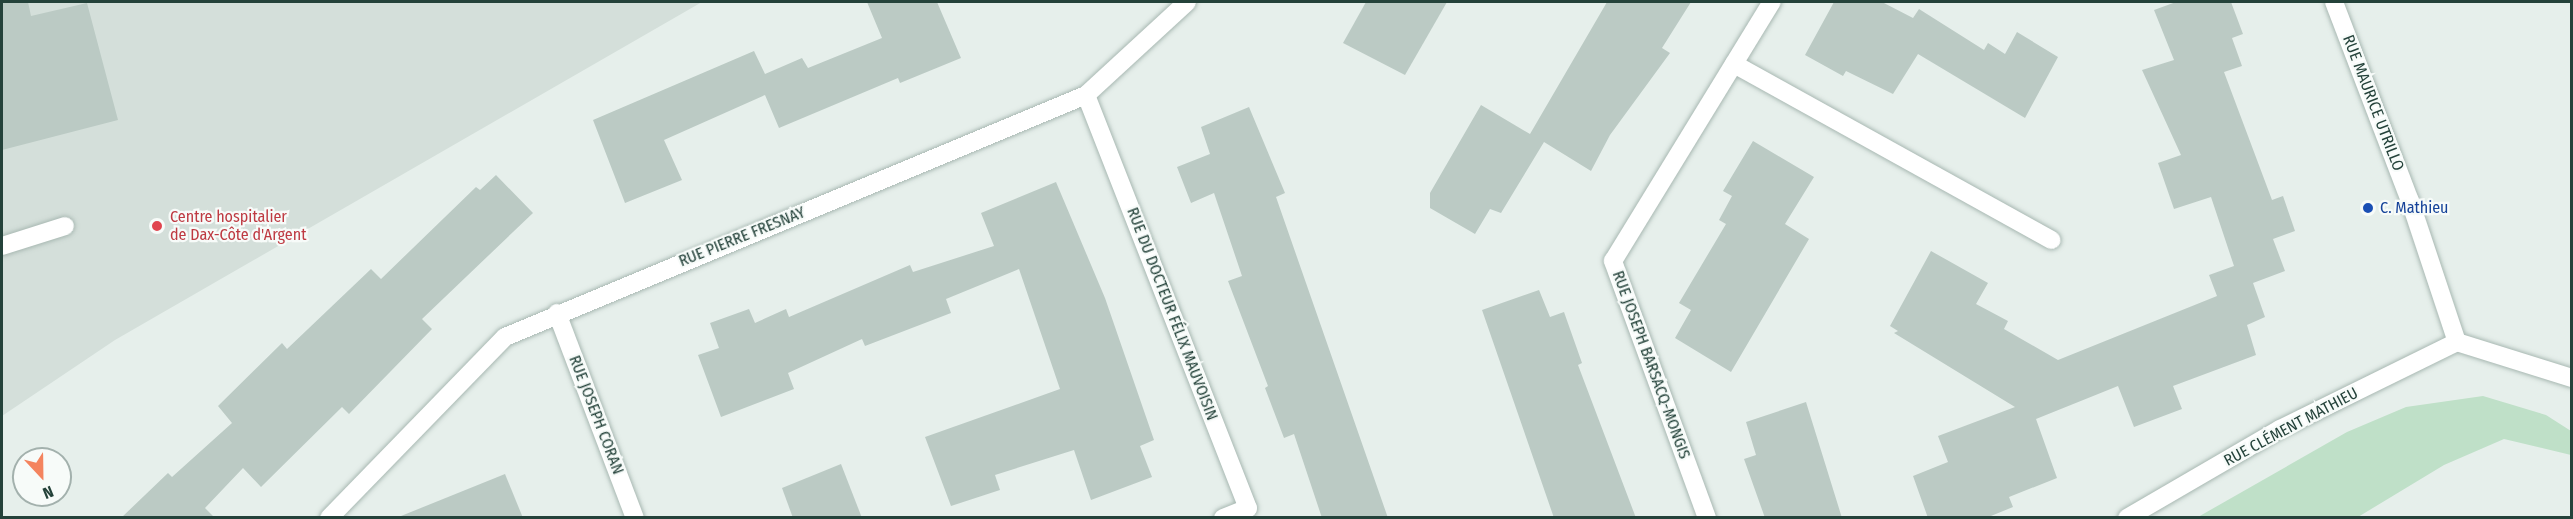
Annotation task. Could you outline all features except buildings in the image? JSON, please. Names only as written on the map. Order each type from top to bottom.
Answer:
[{"type":"street","name":"RUE PIERRE FRESNAY","points":[[329,518],[506,336],[1086,95],[1187,2]]},
{"type":"street","name":"RUE JOSEPH BARSACQ-MONGIS","points":[[1707,518],[1613,261],[1772,2]]},
{"type":"street","name":"RUE MAURICE UTRILLO","points":[[2334,2],[2410,201],[2457,342]]},
{"type":"street","points":[[1734,64],[2051,240]]},
{"type":"street","name":"RUE DU DOCTEUR FÉLIX MAUVOISIN","points":[[1086,95],[1248,508],[1223,518]]},
{"type":"street","points":[[2,246],[65,226]]},
{"type":"street","name":"RUE JOSEPH CORAN","points":[[557,313],[635,518]]},
{"type":"street","points":[[2457,342],[2571,378]]},
{"type":"street","name":"RUE CLÉMENT MATHIEU","points":[[2127,518],[2280,429],[2457,342]]},
{"type":"shaded area","name":"Centre hospitalier de Dax-Côte d'Argent","points":[[2,2],[702,2],[115,340],[2,416]]},
{"type":"green space","points":[[2483,396],[2546,415],[2571,431],[2571,455],[2504,439],[2444,465],[2358,517],[2198,517],[2347,432],[2406,407]]},
{"type":"place","name":"C. Mathieu","points":[[2368,208]]},
{"type":"place","name":"Centre hospitalier de Dax-Côte d'Argent","points":[[157,226]]}]
